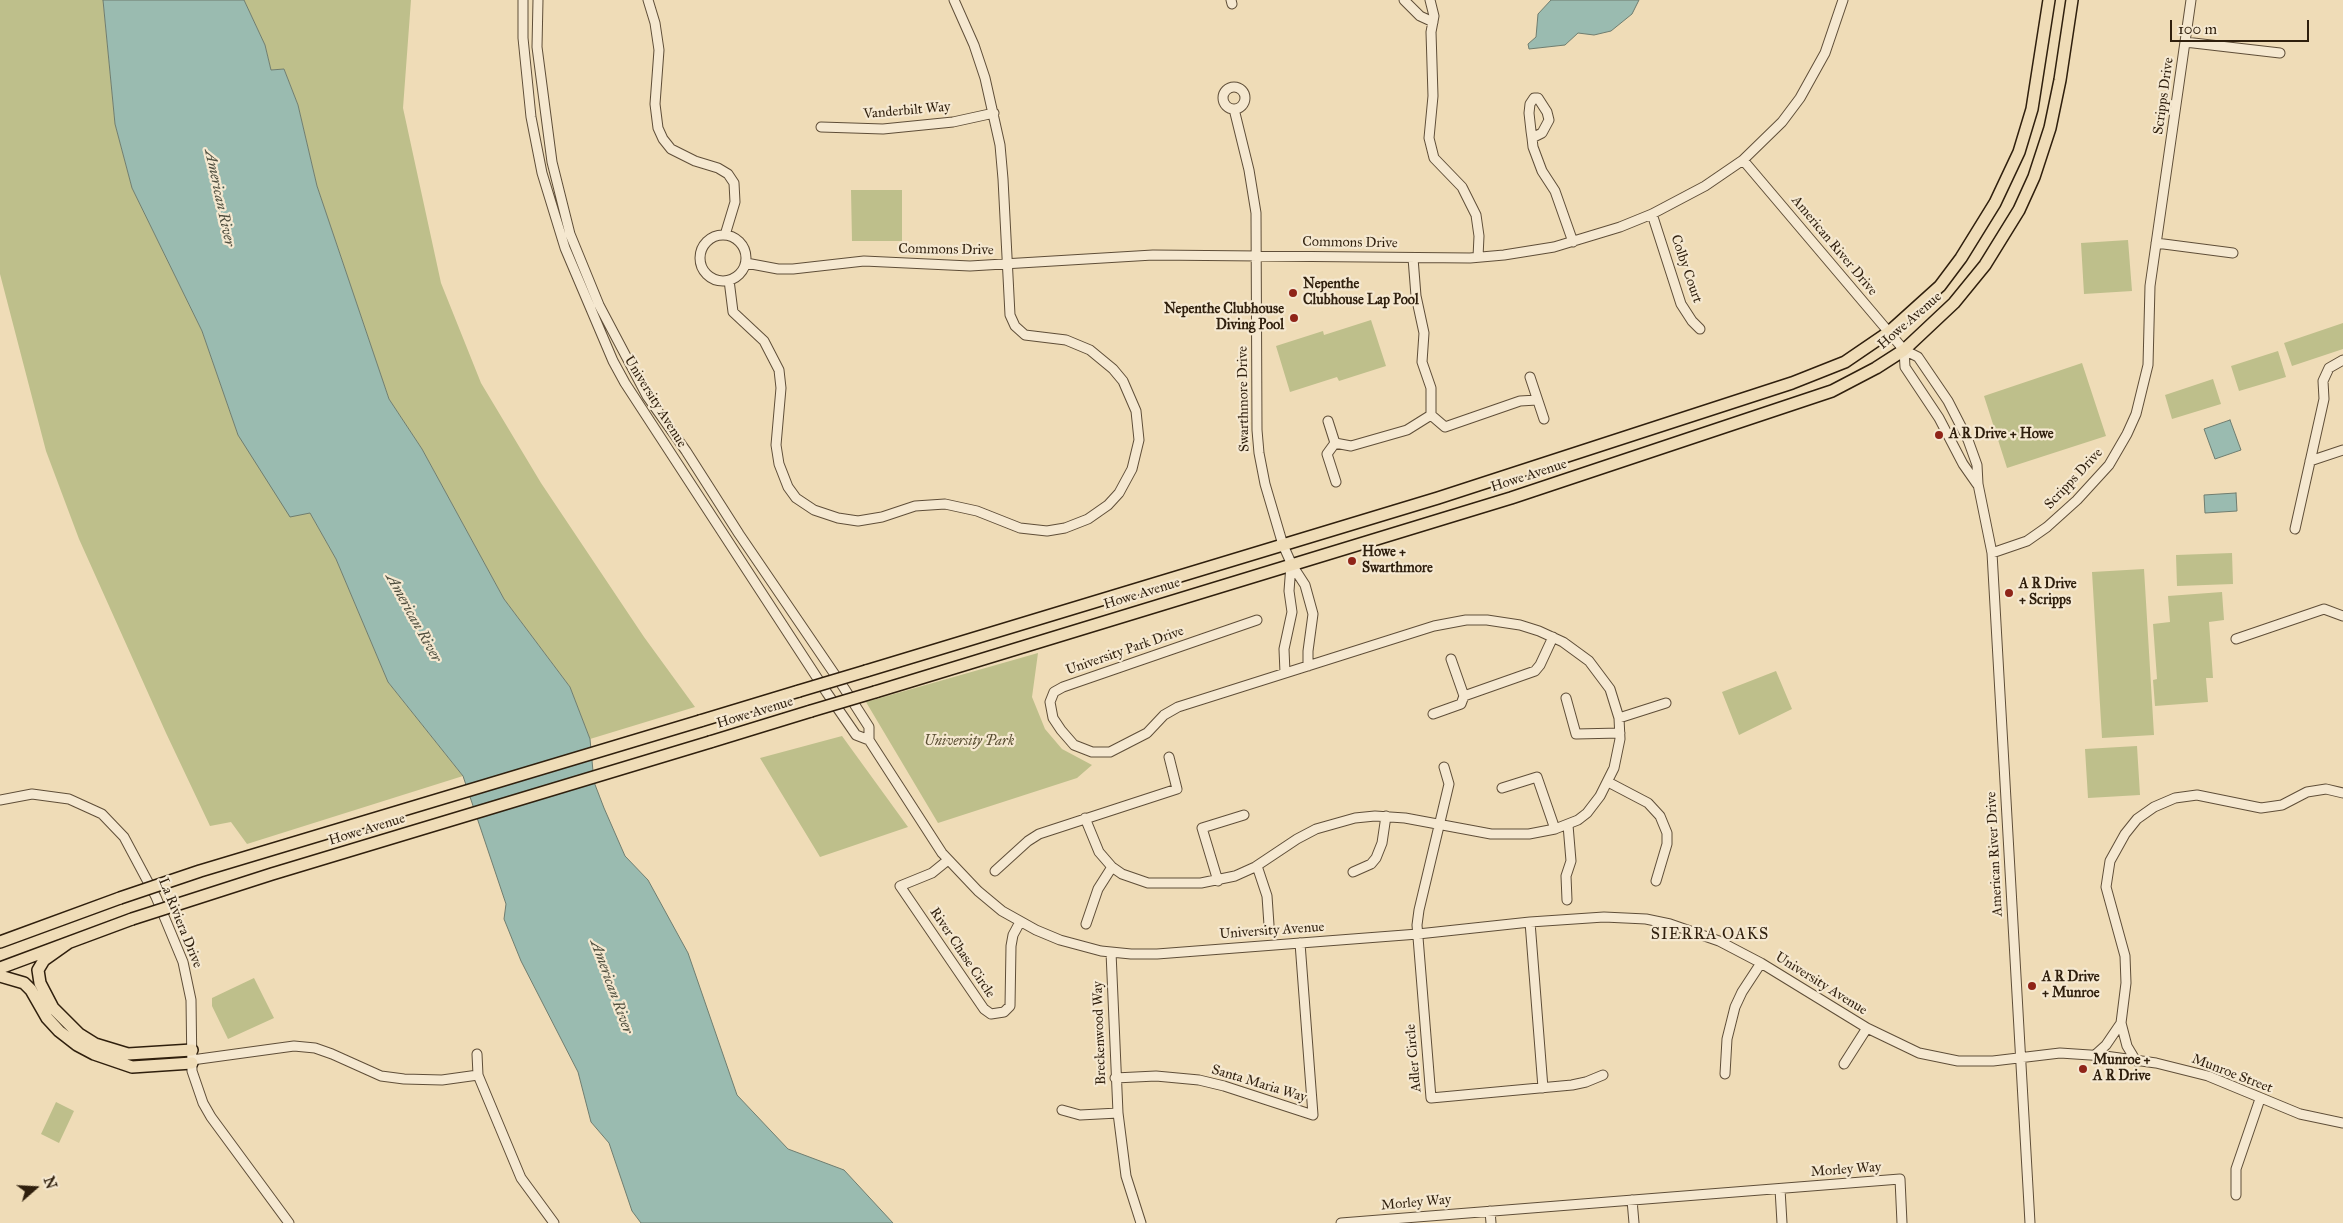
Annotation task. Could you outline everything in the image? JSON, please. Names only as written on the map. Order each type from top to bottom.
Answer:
[{"type":"main road","name":"Howe Avenue","points":[[0,942],[200,871],[1438,498],[1814,376],[1845,362],[1889,332],[1940,286],[1961,258],[1994,203],[2019,152],[2032,109],[2049,0]]},
{"type":"main road","name":"Howe Avenue","points":[[0,968],[132,920],[280,871],[1511,498],[1832,391],[1876,368],[1904,350],[1942,315],[1975,278],[1994,251],[2023,201],[2050,128],[2060,80],[2072,0]]},
{"type":"main road","points":[[68,943],[44,960],[38,970],[40,983],[53,1008],[79,1034],[95,1044],[128,1054],[192,1058]]},
{"type":"main road","points":[[0,976],[24,983],[31,990],[47,1018],[59,1031],[77,1045],[94,1054],[132,1067],[192,1058]]},
{"type":"street","name":"University Avenue","points":[[523,0],[523,38],[531,117],[542,173],[562,241],[613,361],[624,383],[827,693],[856,735],[869,740]]},
{"type":"street","name":"University Avenue","points":[[538,0],[537,46],[552,162],[570,234],[599,305],[648,396],[869,727],[869,740],[948,860],[978,892],[1020,922],[1060,940],[1110,952],[1157,954],[1418,934],[1530,922],[1604,917],[1646,919],[1701,934],[1761,963],[1867,1028],[1919,1052],[1958,1062],[1993,1061],[2020,1057]]},
{"type":"street","points":[[648,0],[655,23],[659,50],[655,104],[658,128],[663,139],[671,149],[695,161],[718,168],[728,174],[734,183],[735,202],[725,235]]},
{"type":"street","points":[[729,280],[733,312],[764,341],[779,370],[781,388],[777,454],[788,487],[804,505],[838,518],[858,521],[882,517],[915,506],[945,504],[977,510],[1020,528],[1047,531],[1065,528],[1096,514],[1108,505],[1126,483],[1132,470],[1139,440],[1136,411],[1123,381],[1101,357],[1081,345],[1066,340],[1028,336],[1015,326],[1010,316],[1004,179],[994,113],[974,45],[954,0]]},
{"type":"street","points":[[1404,0],[1420,16],[1433,22]]},
{"type":"street","points":[[1430,0],[1433,22],[1433,96],[1430,138],[1434,158],[1462,187],[1476,215],[1478,257]]},
{"type":"street","name":"Commons Drive","points":[[746,263],[778,269],[864,261],[926,265],[1008,265],[1109,256],[1478,257],[1529,251],[1573,242],[1620,227],[1652,214],[1705,186],[1743,160],[1782,122],[1800,98],[1825,54],[1843,0]]},
{"type":"street","name":"Scripps Drive","points":[[1992,553],[2027,541],[2047,528],[2094,482],[2109,465],[2127,434],[2142,394],[2148,365],[2150,286],[2191,0]]},
{"type":"street","name":"Scripps Drive","points":[[2185,42],[2280,53]]},
{"type":"street","name":"Swarthmore Drive","points":[[1234,109],[1254,194],[1256,213],[1257,430],[1259,453],[1284,545],[1292,565]]},
{"type":"street","name":"Vanderbilt Way","points":[[821,127],[883,129],[953,122],[994,113]]},
{"type":"street","points":[[1532,138],[1533,147],[1542,171],[1555,191],[1573,242]]},
{"type":"street","name":"American River Drive","points":[[1743,160],[1904,350],[1918,357],[1948,402],[1968,440],[1976,465],[1992,553],[2030,1223]]},
{"type":"street","name":"Colby Court","points":[[1652,214],[1681,304],[1692,321],[1700,329]]},
{"type":"street","points":[[725,235],[735,238],[742,244],[746,253],[746,263],[740,274],[729,280],[714,279],[707,274],[700,260],[701,252],[710,239],[725,235]]},
{"type":"street","points":[[2156,243],[2234,253]]},
{"type":"street","points":[[1413,258],[1416,296],[1424,334],[1422,362],[1431,388],[1431,415],[1445,427],[1520,402],[1538,400]]},
{"type":"street","name":"American River Drive","points":[[1904,350],[1906,367],[1939,418],[1963,464],[1978,484]]},
{"type":"street","points":[[2295,529],[2324,399],[2323,381],[2329,368],[2343,360]]},
{"type":"street","points":[[1530,377],[1544,419]]},
{"type":"street","points":[[1335,443],[1351,446],[1406,430],[1431,415]]},
{"type":"street","points":[[1328,421],[1335,443]]},
{"type":"street","points":[[1335,443],[1327,454],[1336,482]]},
{"type":"street","points":[[2310,461],[2343,450]]},
{"type":"street","points":[[1292,565],[1305,585],[1313,614],[1308,666]]},
{"type":"street","points":[[1285,673],[1284,649],[1292,612],[1290,591],[1292,565]]},
{"type":"street","points":[[2236,638],[2324,609],[2343,616]]},
{"type":"street","name":"University Park Drive","points":[[1085,818],[1099,852],[1112,867],[1136,880],[1148,883],[1201,883],[1236,876],[1257,866],[1316,829],[1355,818],[1386,816],[1505,834],[1530,834],[1555,829],[1568,825],[1587,813],[1596,804],[1608,782],[1618,755],[1620,733],[1619,718],[1610,689],[1601,674],[1577,650],[1553,637],[1520,625],[1487,620],[1466,620],[1434,626],[1178,707],[1164,715],[1147,733],[1110,752],[1092,752],[1074,745],[1060,730],[1053,718],[1050,702],[1054,692],[1063,687],[1257,620]]},
{"type":"street","points":[[1464,696],[1535,671],[1540,665],[1553,637]]},
{"type":"street","points":[[1433,714],[1461,704],[1464,696],[1452,659]]},
{"type":"street","points":[[1566,698],[1576,734],[1620,733]]},
{"type":"street","points":[[1619,718],[1666,703]]},
{"type":"street","points":[[995,871],[1028,841],[1039,834],[1177,789],[1169,757]]},
{"type":"street","points":[[1418,934],[1419,910],[1449,784],[1444,767]]},
{"type":"street","points":[[1502,788],[1536,777],[1555,829]]},
{"type":"street","points":[[1608,782],[1648,803],[1660,816],[1667,833],[1667,844],[1656,881]]},
{"type":"street","points":[[2136,1060],[2127,1046],[2121,1023],[2126,983],[2125,956],[2106,888],[2110,861],[2125,834],[2137,819],[2161,804],[2175,798],[2197,795],[2261,808],[2282,805],[2307,792],[2326,789],[2343,793]]},
{"type":"street","name":"La Riviera Drive","points":[[0,800],[32,794],[69,799],[102,814],[124,837],[156,897],[183,962],[191,1000],[192,1058],[196,1087],[207,1111],[289,1223]]},
{"type":"street","points":[[1218,881],[1202,828],[1244,815]]},
{"type":"street","points":[[1353,872],[1371,864],[1376,858],[1382,843],[1386,816]]},
{"type":"street","points":[[1567,900],[1566,876],[1570,861],[1568,825]]},
{"type":"street","name":"River Chase Circle","points":[[948,860],[932,873],[900,886],[984,1009],[991,1014],[1004,1012],[1010,1006],[1011,946],[1020,922]]},
{"type":"street","points":[[1257,866],[1267,896],[1269,925]]},
{"type":"street","points":[[1086,924],[1098,889],[1112,867]]},
{"type":"street","points":[[1530,922],[1543,1088]]},
{"type":"street","name":"Adler Circle","points":[[1418,934],[1431,1098],[1543,1088],[1586,1082],[1603,1075]]},
{"type":"street","name":"Santa Maria Way","points":[[1115,1078],[1156,1076],[1199,1080],[1313,1114],[1300,943]]},
{"type":"street","name":"Breckenwood Way","points":[[1110,952],[1118,1113],[1126,1176],[1141,1223]]},
{"type":"street","name":"University Avenue","points":[[1725,1074],[1727,1039],[1733,1015],[1742,992],[1761,963]]},
{"type":"street","points":[[2095,1055],[2106,1045],[2121,1023]]},
{"type":"street","name":"University Avenue","points":[[1844,1064],[1867,1028]]},
{"type":"street","points":[[192,1058],[294,1046],[315,1048],[381,1076],[442,1080],[478,1075]]},
{"type":"street","points":[[477,1054],[478,1075],[521,1178],[554,1223]]},
{"type":"street","name":"Munroe Street","points":[[2020,1057],[2060,1054],[2095,1055],[2136,1060],[2208,1076],[2300,1114],[2343,1123]]},
{"type":"street","points":[[2236,1195],[2236,1169],[2260,1099]]},
{"type":"street","points":[[1062,1110],[1080,1115],[1118,1113]]},
{"type":"street","points":[[2333,1122],[2343,1117]]},
{"type":"street","name":"Morley Way","points":[[1343,1223],[1900,1179],[1902,1223]]},
{"type":"street","points":[[1780,1189],[1782,1223]]},
{"type":"street","points":[[1632,1200],[1634,1223]]},
{"type":"street","points":[[1490,1211],[1491,1223]]},
{"type":"green space","points":[[0,0],[103,0],[115,124],[132,188],[202,331],[238,435],[310,513],[336,559],[388,682],[463,776],[247,844],[231,822],[210,826],[79,539],[46,451],[0,274]]},
{"type":"green space","points":[[244,0],[411,0],[403,108],[441,283],[481,383],[541,483],[644,637],[695,707],[590,739],[570,687],[504,599],[422,449],[389,399],[317,186],[298,105],[284,69],[271,70],[265,45]]},
{"type":"green space","points":[[851,190],[902,190],[902,241],[852,241]]},
{"type":"green space","points":[[2128,240],[2132,291],[2084,294],[2081,243]]},
{"type":"green space","points":[[1371,320],[1386,366],[1339,381],[1337,377],[1290,392],[1276,346],[1323,331],[1324,335]]},
{"type":"green space","points":[[2343,323],[2343,349],[2292,366],[2284,343]]},
{"type":"green space","points":[[2278,351],[2286,377],[2239,391],[2231,366]]},
{"type":"green space","points":[[2082,363],[2106,436],[2007,468],[1984,396]]},
{"type":"green space","points":[[2213,379],[2221,404],[2172,419],[2165,395]]},
{"type":"green space","points":[[2232,553],[2233,584],[2177,586],[2176,555]]},
{"type":"green space","points":[[2144,569],[2154,735],[2102,738],[2092,572]]},
{"type":"green space","points":[[2222,592],[2224,620],[2209,622],[2213,678],[2206,678],[2208,702],[2155,706],[2153,680],[2157,679],[2153,624],[2170,622],[2168,596]]},
{"type":"green space","name":"University Park","points":[[1038,653],[1032,697],[1045,729],[1062,749],[1092,765],[1077,778],[938,823],[866,702]]},
{"type":"green space","points":[[1776,671],[1792,709],[1739,735],[1722,692]]},
{"type":"green space","points":[[842,736],[908,827],[820,857],[760,758]]},
{"type":"green space","points":[[2137,746],[2140,795],[2088,798],[2085,749]]},
{"type":"green space","points":[[254,978],[274,1018],[228,1039],[212,1006],[212,998]]},
{"type":"green space","points":[[56,1102],[74,1111],[59,1143],[41,1134]]},
{"type":"water","name":"American River","points":[[103,0],[244,0],[265,45],[271,70],[284,69],[298,105],[317,186],[389,399],[422,449],[504,599],[570,687],[590,739],[594,782],[604,808],[625,856],[648,880],[688,953],[737,1095],[788,1149],[844,1170],[893,1223],[641,1223],[632,1211],[609,1143],[591,1122],[578,1072],[521,961],[504,919],[506,904],[463,776],[388,682],[336,559],[310,513],[290,517],[238,435],[202,331],[132,188],[115,124]]},
{"type":"water","points":[[1551,0],[1639,0],[1632,14],[1611,31],[1594,35],[1578,33],[1565,45],[1529,49],[1528,44],[1536,37],[1538,14]]},
{"type":"water","points":[[2230,420],[2241,450],[2215,459],[2204,429]]},
{"type":"water","points":[[2236,493],[2237,511],[2205,513],[2204,495]]},
{"type":"place","name":"Nepenthe Clubhouse Lap Pool","points":[[1293,293]]},
{"type":"place","name":"Nepenthe Clubhouse Diving Pool","points":[[1294,318]]},
{"type":"place","name":"A R Drive + Howe","points":[[1939,435]]},
{"type":"place","name":"Howe + Swarthmore","points":[[1352,561]]},
{"type":"place","name":"A R Drive + Scripps","points":[[2009,593]]},
{"type":"place","name":"A R Drive + Munroe","points":[[2032,986]]},
{"type":"place","name":"Munroe + A R Drive","points":[[2083,1069]]},
{"type":"district","name":"SIERRA OAKS","points":[[1710,935]]}]
